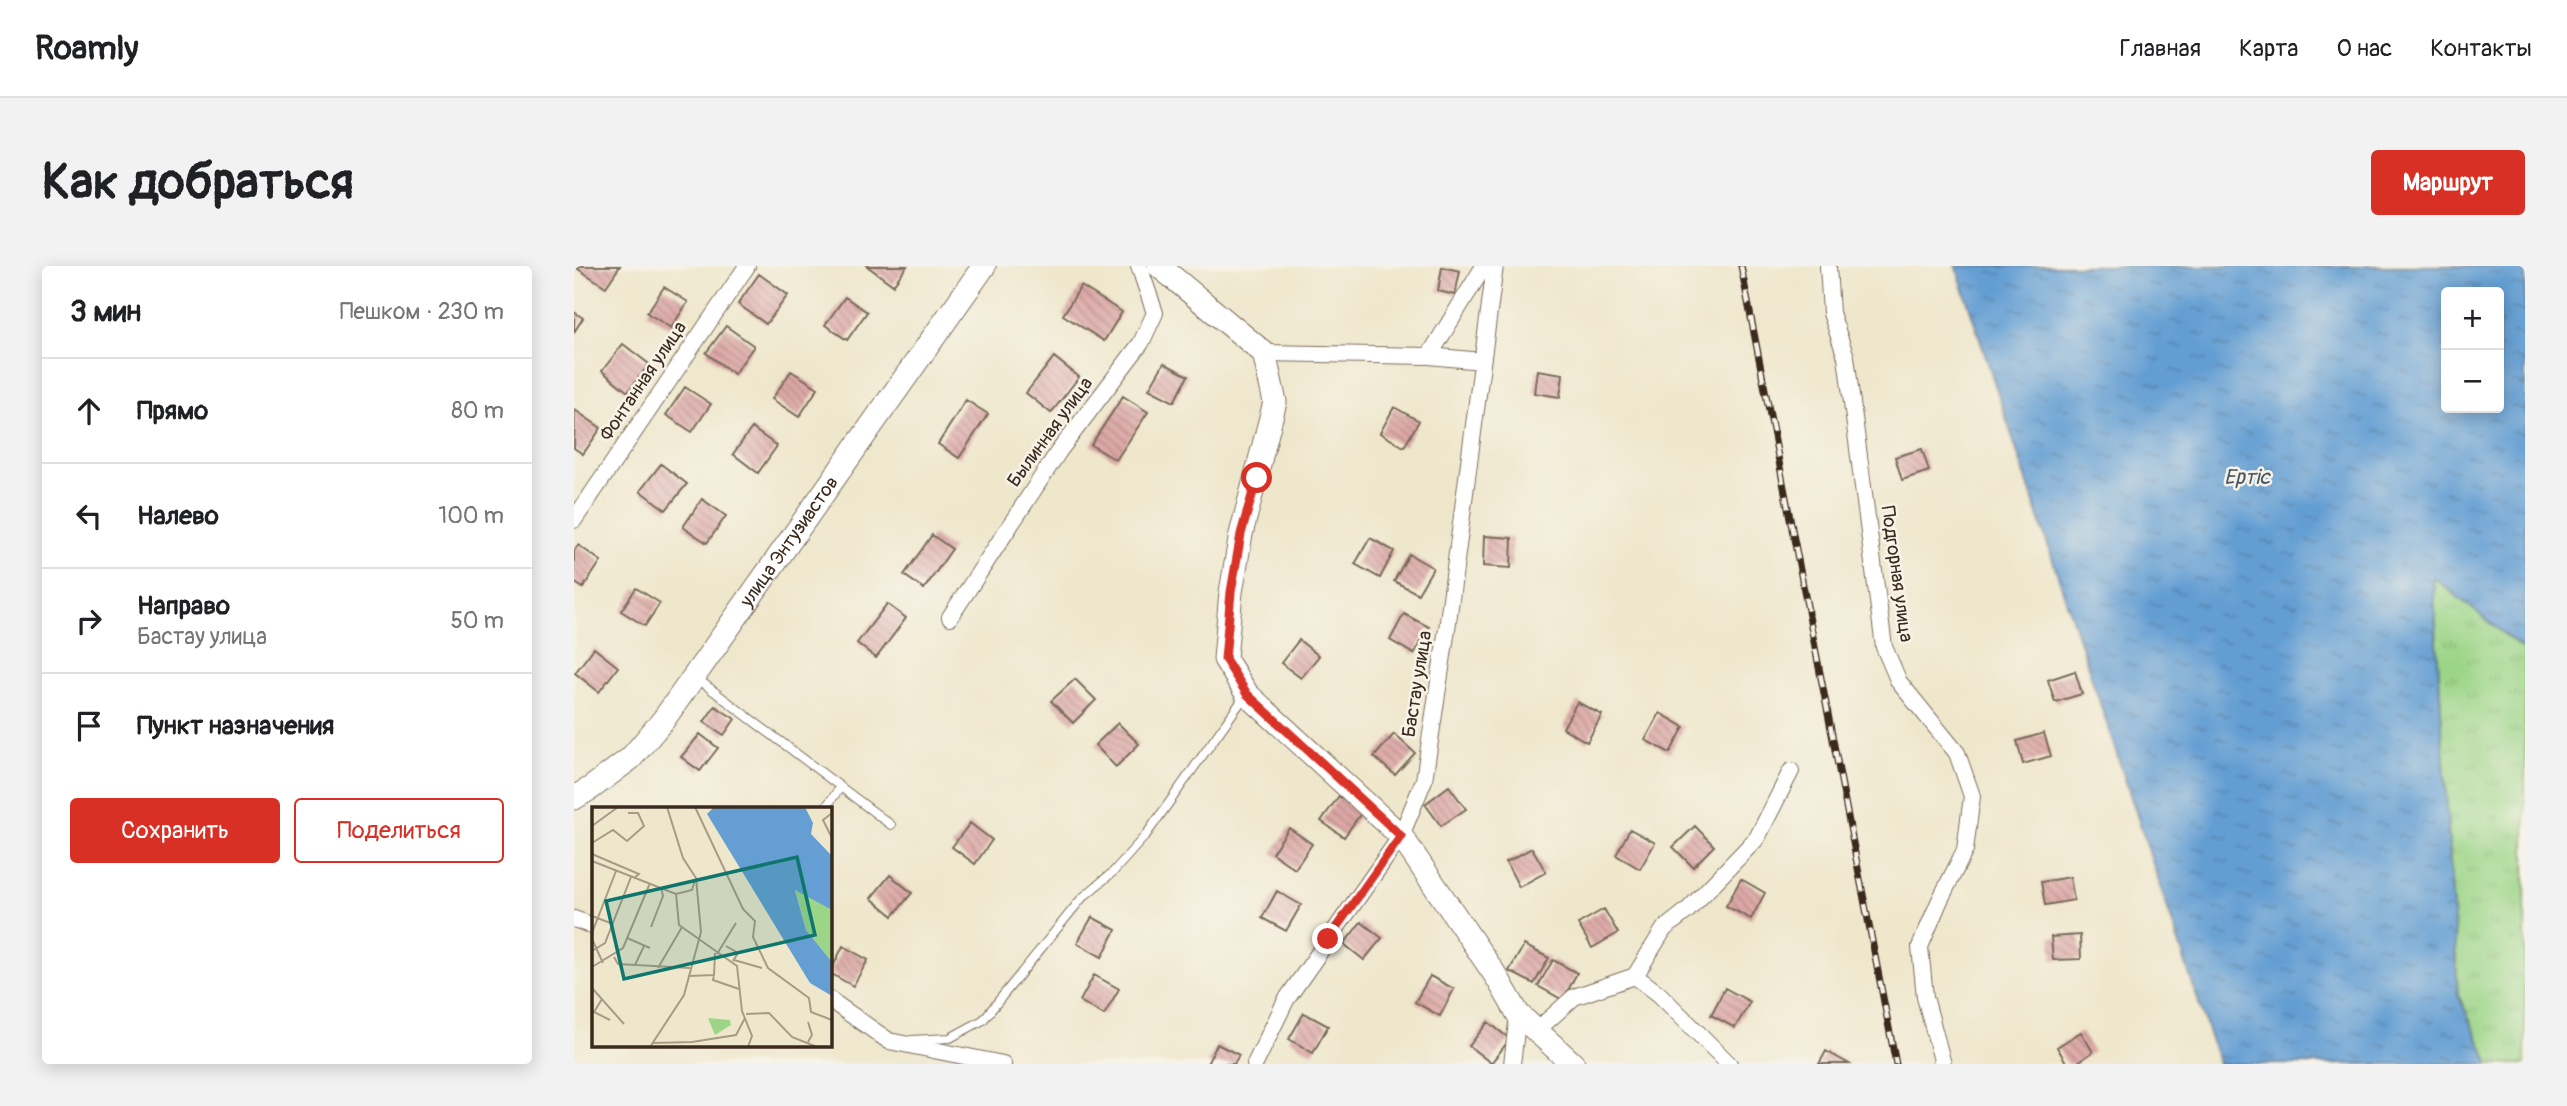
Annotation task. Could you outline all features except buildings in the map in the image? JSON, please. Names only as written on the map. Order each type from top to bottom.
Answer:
[{"type":"street","name":"Фонтанная улица","points":[[577,511],[747,266]]},
{"type":"street","name":"улица Энтузиастов","points":[[574,798],[592,788],[631,758],[695,677],[984,266]]},
{"type":"street","name":"Былинная улица","points":[[950,617],[1059,451],[1141,344],[1155,313],[1139,266]]},
{"type":"street","points":[[1159,266],[1264,353],[1275,402],[1241,534],[1231,592],[1225,659],[1247,694],[1401,836],[1498,979],[1518,1014],[1573,1064]]},
{"type":"street","points":[[1429,356],[1483,266]]},
{"type":"street","name":"Бастау улица","points":[[1255,1064],[1286,1000],[1401,836],[1424,780],[1447,629],[1494,266]]},
{"type":"street","name":"Подгорная улица","points":[[1828,266],[1831,313],[1846,357],[1884,647],[1899,682],[1957,753],[1972,796],[1965,850],[1920,947],[1925,998],[1943,1064]]},
{"type":"street","points":[[1264,353],[1429,356],[1482,361]]},
{"type":"street","points":[[1536,1031],[1574,997],[1635,976],[1664,929],[1688,909],[1757,838],[1791,771]]},
{"type":"street","points":[[574,919],[592,926]]},
{"type":"street","points":[[1635,976],[1659,994],[1729,1064]]},
{"type":"street","points":[[831,1001],[889,1041],[1003,1064]]},
{"type":"street","points":[[1512,1064],[1518,1014]]},
{"type":"lane","points":[[695,677],[891,825]]},
{"type":"lane","points":[[889,1041],[950,1038],[983,1020],[1082,898],[1113,872],[1146,835],[1247,694]]},
{"type":"lane","points":[[826,807],[840,788]]},
{"type":"green space","points":[[2433,576],[2525,651],[2525,1064],[2490,1064],[2458,995]]},
{"type":"water","name":"Ертіс","points":[[1956,266],[2525,266],[2525,651],[2433,577],[2458,995],[2490,1064],[2219,1064]]},
{"type":"railway","points":[[1741,266],[1896,1064]]},
{"type":"route","points":[[1257,478],[1241,534],[1231,592],[1225,659],[1247,694],[1401,836],[1328,939]]}]
